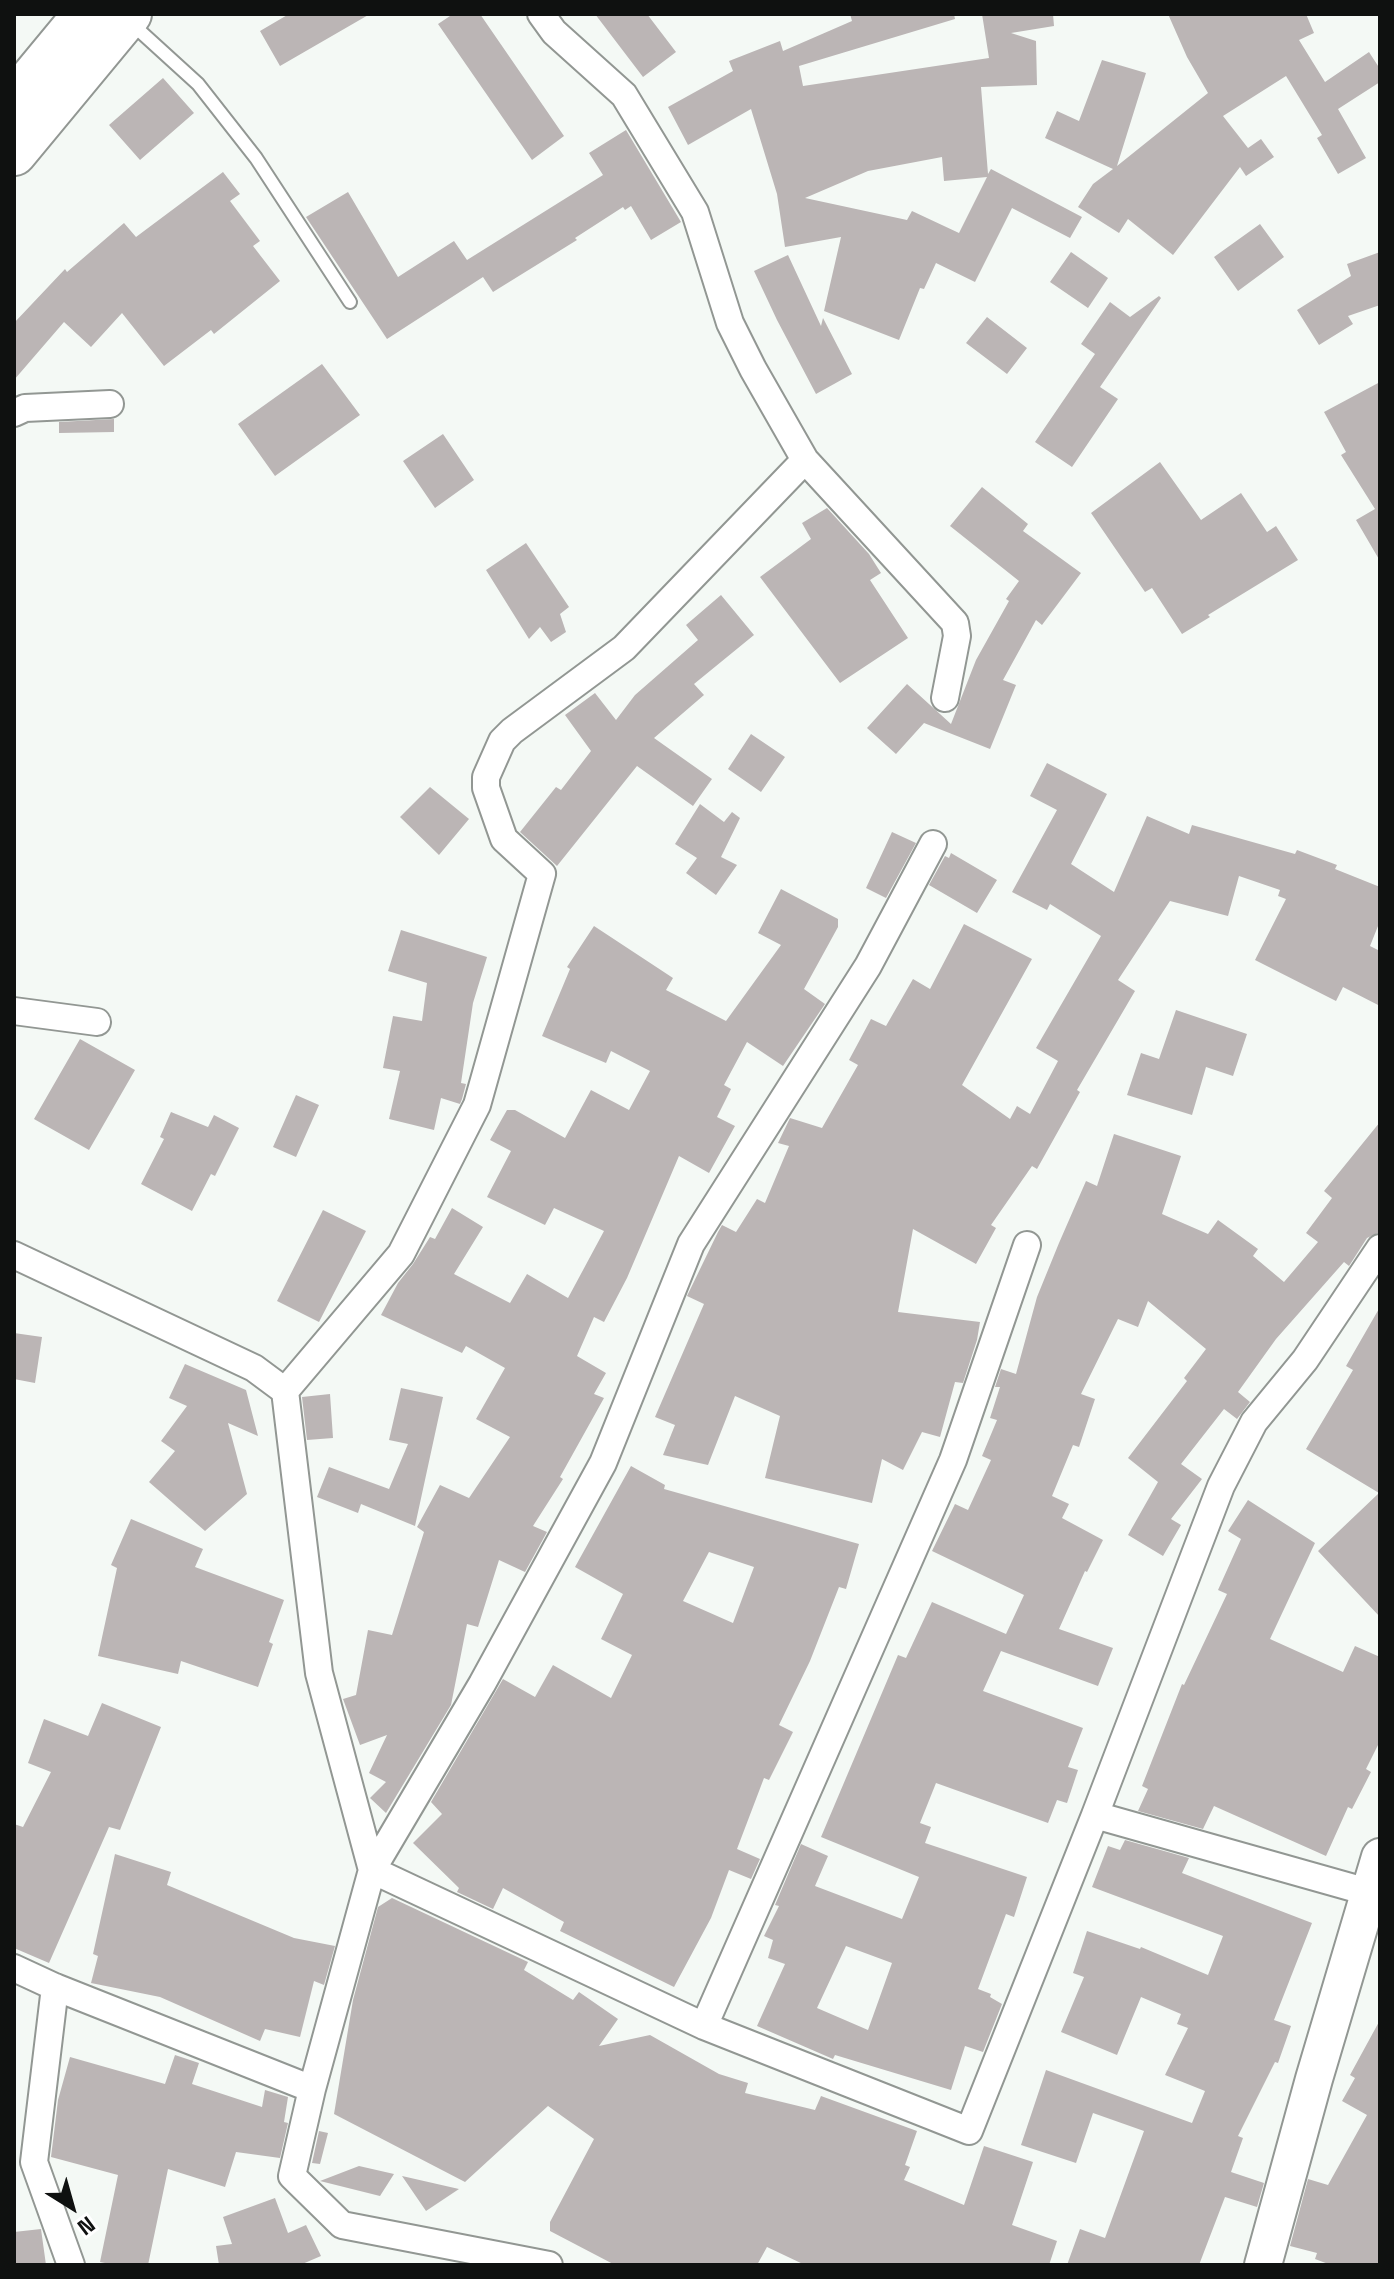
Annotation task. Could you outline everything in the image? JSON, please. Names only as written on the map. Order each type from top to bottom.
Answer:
[{"type":"highway","points":[[14,101],[113,15]]},
{"type":"highway","points":[[14,153],[113,15]]},
{"type":"street","points":[[541,14],[554,32],[624,95],[695,212],[730,323],[805,460],[955,623],[957,636],[945,698]]},
{"type":"street","points":[[14,413],[25,408],[110,404]]},
{"type":"street","points":[[285,1391],[401,1254],[477,1105],[542,874],[504,839],[486,788],[486,777],[502,741],[624,648],[805,460]]},
{"type":"street","points":[[549,2265],[342,2225],[292,2176],[312,2089],[372,1870],[482,1684],[603,1463],[691,1244],[868,966],[933,844]]},
{"type":"street","points":[[14,1011],[97,1022]]},
{"type":"street","points":[[704,2026],[953,1460],[1027,1245]]},
{"type":"street","points":[[14,1255],[254,1368],[285,1391],[319,1673],[372,1870],[704,2026],[969,2131],[1221,1486],[1254,1422],[1305,1360],[1380,1248]]},
{"type":"street","points":[[1095,1815],[1368,1892]]},
{"type":"street","points":[[1263,2265],[1380,1857]]},
{"type":"street","points":[[14,1968],[312,2089]]},
{"type":"street","points":[[55,1987],[34,2162],[71,2265]]},
{"type":"lane","points":[[113,15],[198,84],[256,158],[350,302]]},
{"type":"building","points":[[289,14],[370,14],[280,66],[260,31]]},
{"type":"building","points":[[453,14],[480,14],[564,136],[532,160],[438,24]]},
{"type":"building","points":[[595,14],[647,14],[676,52],[643,77]]},
{"type":"building","points":[[850,14],[954,14],[955,19],[799,66],[803,86],[989,58],[982,14],[1053,14],[1054,26],[1011,33],[1036,41],[1037,85],[981,87],[988,174],[991,169],[1082,217],[1070,238],[1012,208],[975,282],[936,263],[924,289],[920,288],[899,340],[824,311],[841,237],[785,247],[777,194],[751,109],[688,145],[668,107],[733,71],[729,61],[780,41],[783,51],[852,21]],"holes":[[[942,157],[944,181],[987,177],[959,233],[912,211],[907,220],[805,198],[868,171]]]},
{"type":"building","points":[[1168,14],[1306,14],[1314,33],[1299,40],[1325,82],[1369,52],[1380,69],[1380,82],[1338,109],[1366,158],[1338,174],[1317,138],[1322,135],[1286,76],[1223,116],[1248,148],[1261,139],[1274,157],[1246,176],[1240,167],[1173,255],[1128,219],[1119,233],[1078,207],[1093,184],[1113,169],[1045,138],[1057,111],[1079,121],[1102,60],[1146,73],[1117,166],[1208,93],[1187,57]]},
{"type":"building","points":[[163,78],[194,113],[140,160],[109,125]]},
{"type":"building","points":[[626,130],[681,222],[651,240],[631,206],[625,210],[623,207],[575,238],[577,240],[493,292],[483,277],[387,339],[306,217],[348,192],[398,277],[454,241],[467,260],[603,175],[589,153]]},
{"type":"building","points":[[223,172],[240,194],[230,201],[260,241],[253,246],[280,281],[214,334],[211,330],[164,366],[122,313],[91,347],[64,322],[14,380],[14,323],[65,269],[67,272],[124,223],[136,237]]},
{"type":"building","points":[[1260,224],[1284,257],[1238,291],[1214,257]]},
{"type":"building","points":[[1071,252],[1108,278],[1088,308],[1050,282]]},
{"type":"building","points":[[1380,252],[1380,305],[1348,316],[1353,324],[1319,345],[1297,310],[1351,276],[1347,264]]},
{"type":"building","points":[[788,255],[821,326],[823,318],[852,374],[816,394],[754,271]]},
{"type":"building","points":[[1159,296],[1161,298],[1100,387],[1118,399],[1072,467],[1035,442],[1095,354],[1081,344],[1110,302],[1130,317]]},
{"type":"building","points":[[987,317],[1027,348],[1007,374],[966,343]]},
{"type":"building","points":[[322,364],[360,415],[275,476],[238,424]]},
{"type":"building","points":[[1380,382],[1380,561],[1356,520],[1375,509],[1341,455],[1346,452],[1324,412]]},
{"type":"building","points":[[114,419],[114,432],[59,433],[59,422]]},
{"type":"building","points":[[443,434],[474,480],[435,508],[403,461]]},
{"type":"building","points":[[1160,462],[1201,520],[1241,493],[1267,532],[1276,526],[1298,560],[1182,634],[1152,588],[1145,592],[1091,513]]},
{"type":"building","points":[[982,487],[1028,524],[1023,531],[1081,573],[1042,625],[1036,620],[1003,680],[1016,685],[990,749],[924,723],[896,754],[867,728],[907,684],[951,724],[976,660],[1009,601],[1006,599],[1019,581],[950,526]]},
{"type":"building","points":[[827,508],[869,554],[881,573],[870,580],[908,638],[840,683],[760,577],[811,539],[802,523]]},
{"type":"building","points":[[526,543],[569,607],[560,614],[566,632],[551,642],[540,627],[529,639],[486,570]]},
{"type":"building","points":[[721,595],[754,635],[694,684],[704,695],[654,738],[712,779],[693,806],[637,766],[557,866],[520,832],[556,787],[561,790],[591,751],[565,715],[595,693],[616,720],[635,695],[698,640],[686,625]]},
{"type":"building","points":[[751,734],[785,757],[761,792],[728,769]]},
{"type":"building","points":[[1047,763],[1107,794],[1071,864],[1114,892],[1147,816],[1189,834],[1192,825],[1295,854],[1297,850],[1337,865],[1335,869],[1380,887],[1380,921],[1370,946],[1380,951],[1380,1006],[1343,987],[1336,1001],[1255,960],[1286,899],[1278,896],[1280,890],[1239,876],[1228,916],[1170,901],[1118,980],[1135,991],[1077,1090],[1080,1092],[1037,1169],[1032,1166],[991,1225],[996,1228],[976,1264],[913,1229],[898,1312],[980,1322],[963,1383],[955,1382],[940,1437],[922,1432],[903,1470],[882,1459],[872,1503],[765,1478],[780,1416],[735,1396],[708,1465],[663,1455],[675,1425],[655,1417],[704,1304],[687,1296],[718,1232],[722,1225],[736,1232],[757,1199],[765,1203],[789,1146],[778,1143],[790,1118],[822,1128],[858,1065],[849,1060],[871,1019],[886,1026],[913,979],[930,989],[964,924],[1032,959],[962,1085],[1010,1119],[1017,1106],[1030,1114],[1058,1061],[1036,1048],[1101,936],[1050,904],[1047,910],[1012,892],[1057,810],[1030,796]]},
{"type":"building","points":[[430,787],[469,819],[439,855],[400,817]]},
{"type":"building","points":[[700,804],[724,822],[732,812],[740,818],[721,857],[737,865],[716,895],[686,873],[697,858],[675,844]]},
{"type":"building","points":[[892,832],[916,843],[886,898],[866,888]]},
{"type":"building","points":[[951,853],[997,880],[977,913],[929,885],[945,856],[949,858]]},
{"type":"building","points":[[781,889],[838,919],[838,927],[804,989],[825,1004],[783,1066],[747,1042],[724,1085],[731,1089],[717,1117],[735,1126],[709,1173],[679,1156],[627,1278],[604,1322],[594,1317],[577,1356],[606,1373],[594,1394],[604,1398],[560,1477],[563,1479],[533,1526],[547,1532],[525,1572],[499,1560],[478,1627],[467,1624],[451,1705],[386,1813],[370,1798],[386,1782],[369,1773],[387,1735],[360,1745],[343,1699],[356,1695],[368,1630],[392,1635],[424,1532],[417,1527],[440,1485],[469,1498],[510,1437],[476,1419],[505,1368],[466,1346],[462,1353],[381,1315],[398,1283],[430,1237],[435,1239],[452,1208],[483,1227],[454,1274],[510,1303],[527,1274],[568,1298],[604,1231],[554,1208],[545,1225],[487,1197],[511,1151],[490,1140],[507,1110],[515,1110],[565,1138],[591,1090],[629,1110],[650,1071],[611,1051],[606,1063],[542,1036],[570,969],[567,967],[594,926],[673,978],[666,990],[726,1021],[781,945],[758,933]]},
{"type":"building","points":[[401,930],[487,957],[473,1003],[461,1083],[466,1084],[462,1099],[460,1104],[441,1098],[434,1130],[389,1119],[400,1071],[383,1068],[393,1016],[422,1021],[427,983],[388,971]]},
{"type":"building","points":[[1176,1010],[1247,1034],[1233,1076],[1206,1067],[1192,1115],[1127,1095],[1141,1053],[1159,1059]]},
{"type":"building","points":[[80,1039],[135,1070],[89,1150],[34,1119]]},
{"type":"building","points":[[296,1095],[319,1105],[296,1157],[273,1147]]},
{"type":"building","points":[[171,1112],[208,1127],[214,1115],[239,1128],[215,1176],[211,1174],[192,1211],[141,1184],[164,1139],[160,1137]]},
{"type":"building","points":[[1380,1122],[1380,1232],[1367,1238],[1349,1266],[1344,1262],[1276,1339],[1238,1392],[1250,1402],[1237,1419],[1224,1409],[1181,1464],[1202,1479],[1171,1519],[1181,1525],[1163,1556],[1128,1535],[1158,1482],[1128,1458],[1187,1381],[1184,1378],[1206,1349],[1148,1301],[1138,1327],[1118,1319],[1081,1394],[1095,1399],[1079,1447],[1073,1445],[1052,1496],[1069,1504],[1062,1518],[1103,1540],[1059,1629],[1113,1648],[1098,1686],[1001,1651],[983,1691],[1083,1728],[1068,1767],[1078,1770],[1067,1803],[1057,1800],[1048,1823],[936,1783],[920,1823],[931,1827],[925,1843],[1027,1877],[1014,1917],[1006,1914],[978,1989],[991,1994],[990,1997],[1002,2004],[983,2052],[965,2046],[951,2090],[835,2055],[833,2059],[757,2026],[785,1964],[768,1958],[773,1940],[764,1936],[779,1906],[775,1905],[801,1844],[828,1856],[815,1886],[902,1919],[919,1877],[821,1837],[898,1655],[906,1658],[932,1602],[1006,1634],[1024,1595],[932,1551],[955,1504],[968,1510],[991,1460],[982,1456],[997,1420],[990,1418],[1000,1387],[995,1387],[1001,1369],[1016,1374],[1037,1297],[1059,1243],[1086,1181],[1097,1186],[1114,1134],[1181,1156],[1162,1214],[1208,1234],[1218,1220],[1258,1249],[1253,1256],[1284,1282],[1318,1242],[1306,1233],[1332,1198],[1324,1191]],"holes":[[[846,1946],[892,1963],[868,2030],[817,2008]]]},
{"type":"building","points":[[323,1210],[366,1231],[319,1322],[277,1301]]},
{"type":"building","points":[[1380,1307],[1380,1617],[1318,1551],[1379,1493],[1306,1449],[1353,1370],[1346,1366]]},
{"type":"building","points":[[14,1333],[42,1337],[35,1383],[14,1379]]},
{"type":"building","points":[[185,1364],[246,1390],[258,1436],[228,1423],[247,1494],[205,1531],[149,1482],[175,1451],[161,1441],[187,1406],[169,1398]]},
{"type":"building","points":[[401,1388],[443,1397],[415,1526],[361,1504],[358,1513],[317,1497],[329,1467],[389,1489],[408,1444],[389,1440]]},
{"type":"building","points":[[330,1394],[333,1438],[307,1440],[302,1397]]},
{"type":"building","points":[[631,1466],[665,1485],[664,1489],[859,1544],[846,1589],[839,1587],[810,1661],[779,1725],[793,1732],[769,1780],[764,1778],[737,1849],[760,1859],[751,1879],[729,1870],[711,1918],[674,1987],[560,1931],[564,1922],[503,1888],[493,1909],[457,1892],[459,1888],[413,1843],[442,1814],[431,1802],[503,1679],[535,1697],[553,1665],[611,1698],[632,1655],[601,1639],[623,1594],[575,1567]],"holes":[[[709,1552],[754,1567],[733,1623],[683,1601]]]},
{"type":"building","points":[[1248,1500],[1315,1543],[1270,1639],[1343,1672],[1355,1646],[1380,1657],[1380,1741],[1366,1769],[1371,1772],[1352,1809],[1348,1807],[1326,1856],[1214,1806],[1203,1829],[1138,1811],[1148,1789],[1142,1786],[1182,1684],[1227,1594],[1218,1590],[1241,1539],[1228,1531]]},
{"type":"building","points":[[131,1519],[203,1549],[195,1567],[284,1600],[258,1687],[181,1661],[178,1674],[98,1656],[117,1568],[111,1565]]},
{"type":"building","points":[[102,1703],[161,1727],[120,1830],[109,1827],[49,1963],[14,1948],[14,1824],[23,1827],[51,1772],[28,1763],[44,1719],[88,1736]]},
{"type":"building","points":[[1125,1840],[1189,1858],[1182,1873],[1312,1923],[1274,2020],[1291,2026],[1278,2063],[1275,2062],[1238,2136],[1243,2138],[1231,2172],[1264,2183],[1257,2207],[1225,2197],[1199,2265],[1067,2265],[1080,2229],[1105,2238],[1144,2131],[1093,2113],[1076,2163],[1021,2145],[1046,2070],[1192,2123],[1205,2091],[1165,2075],[1188,2028],[1177,2024],[1181,2014],[1141,1997],[1117,2055],[1061,2032],[1084,1977],[1073,1973],[1087,1931],[1141,1947],[1208,1975],[1223,1936],[1092,1887],[1108,1846],[1120,1850]]},
{"type":"building","points":[[115,1854],[171,1872],[167,1885],[294,1938],[335,1946],[324,1985],[314,1981],[300,2037],[265,2029],[260,2041],[160,1997],[91,1983],[98,1956],[93,1954]]},
{"type":"building","points":[[392,1898],[528,1962],[524,1970],[573,2000],[579,1992],[618,2019],[599,2046],[650,2035],[719,2074],[748,2083],[745,2093],[815,2110],[821,2096],[917,2131],[905,2165],[910,2167],[904,2180],[964,2205],[984,2146],[1033,2162],[1012,2225],[1057,2241],[1049,2265],[805,2265],[767,2247],[757,2265],[615,2265],[550,2231],[550,2222],[594,2139],[548,2106],[465,2182],[334,2114],[353,2000],[378,1907]]},
{"type":"building","points":[[1380,2020],[1380,2265],[1331,2265],[1315,2259],[1317,2253],[1290,2246],[1308,2179],[1328,2185],[1367,2115],[1342,2101],[1355,2078],[1350,2075]]},
{"type":"building","points":[[175,2055],[199,2063],[192,2084],[262,2107],[265,2090],[288,2097],[284,2122],[288,2123],[280,2158],[236,2152],[225,2187],[168,2169],[148,2265],[100,2262],[118,2175],[51,2157],[58,2100],[70,2057],[165,2084]]},
{"type":"building","points":[[319,2131],[328,2133],[320,2164],[312,2163]]},
{"type":"building","points":[[359,2166],[394,2174],[380,2196],[320,2181]]},
{"type":"building","points":[[402,2176],[459,2189],[426,2211]]},
{"type":"building","points":[[275,2198],[288,2233],[306,2225],[321,2256],[300,2265],[219,2265],[216,2246],[232,2244],[223,2217]]},
{"type":"building","points":[[41,2229],[46,2265],[14,2265],[14,2232]]}]
